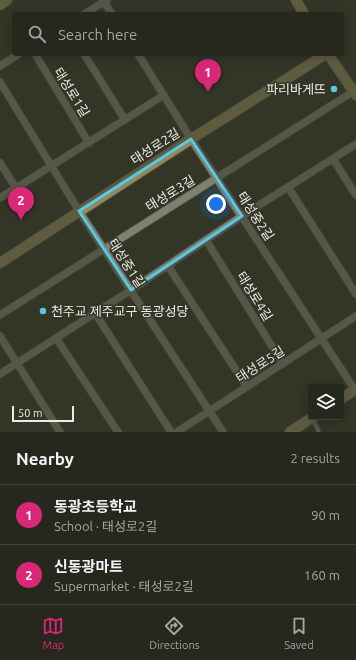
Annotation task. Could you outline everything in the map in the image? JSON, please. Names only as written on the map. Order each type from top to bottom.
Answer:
[{"type":"street","points":[[0,5],[7,0]]},
{"type":"street","points":[[296,0],[303,12]]},
{"type":"street","points":[[87,12],[106,1],[111,12]]},
{"type":"street","points":[[0,66],[17,56]]},
{"type":"street","name":"태성로1길","points":[[36,56],[89,142]]},
{"type":"street","points":[[85,56],[124,120]]},
{"type":"street","name":"태성중2길","points":[[139,56],[191,139],[356,389]]},
{"type":"street","name":"태성로2길","points":[[0,263],[191,139],[324,56]]},
{"type":"street","points":[[328,56],[355,93]]},
{"type":"street","name":"태성중1길","points":[[0,82],[104,249],[223,432]]},
{"type":"street","name":"태성로3길","points":[[0,315],[355,93]]},
{"type":"street","points":[[0,198],[164,95]]},
{"type":"street","points":[[0,374],[168,266],[242,216],[356,144]]},
{"type":"street","points":[[333,159],[356,194]]},
{"type":"street","points":[[0,163],[16,188]]},
{"type":"street","points":[[288,187],[356,294]]},
{"type":"street","name":"태성로4길","points":[[206,240],[283,364]]},
{"type":"street","points":[[168,266],[247,387]]},
{"type":"street","points":[[95,313],[171,432]]},
{"type":"street","name":"태성로5길","points":[[177,432],[356,316]]},
{"type":"street","points":[[0,336],[60,432]]},
{"type":"street","points":[[56,338],[118,432]]},
{"type":"street","points":[[344,397],[356,389]]},
{"type":"street","points":[[290,432],[308,420]]},
{"type":"lane","points":[[314,420],[319,432]]},
{"type":"highlighted area","points":[[191,139],[242,216],[131,290],[79,211]]},
{"type":"place","name":"파리바게뜨","points":[[334,89]]},
{"type":"place","name":"동광초등학교","points":[[208,92]]},
{"type":"place","name":"신동광마트","points":[[21,220]]},
{"type":"place","name":"천주교 제주교구 동광성당","points":[[43,311]]}]
